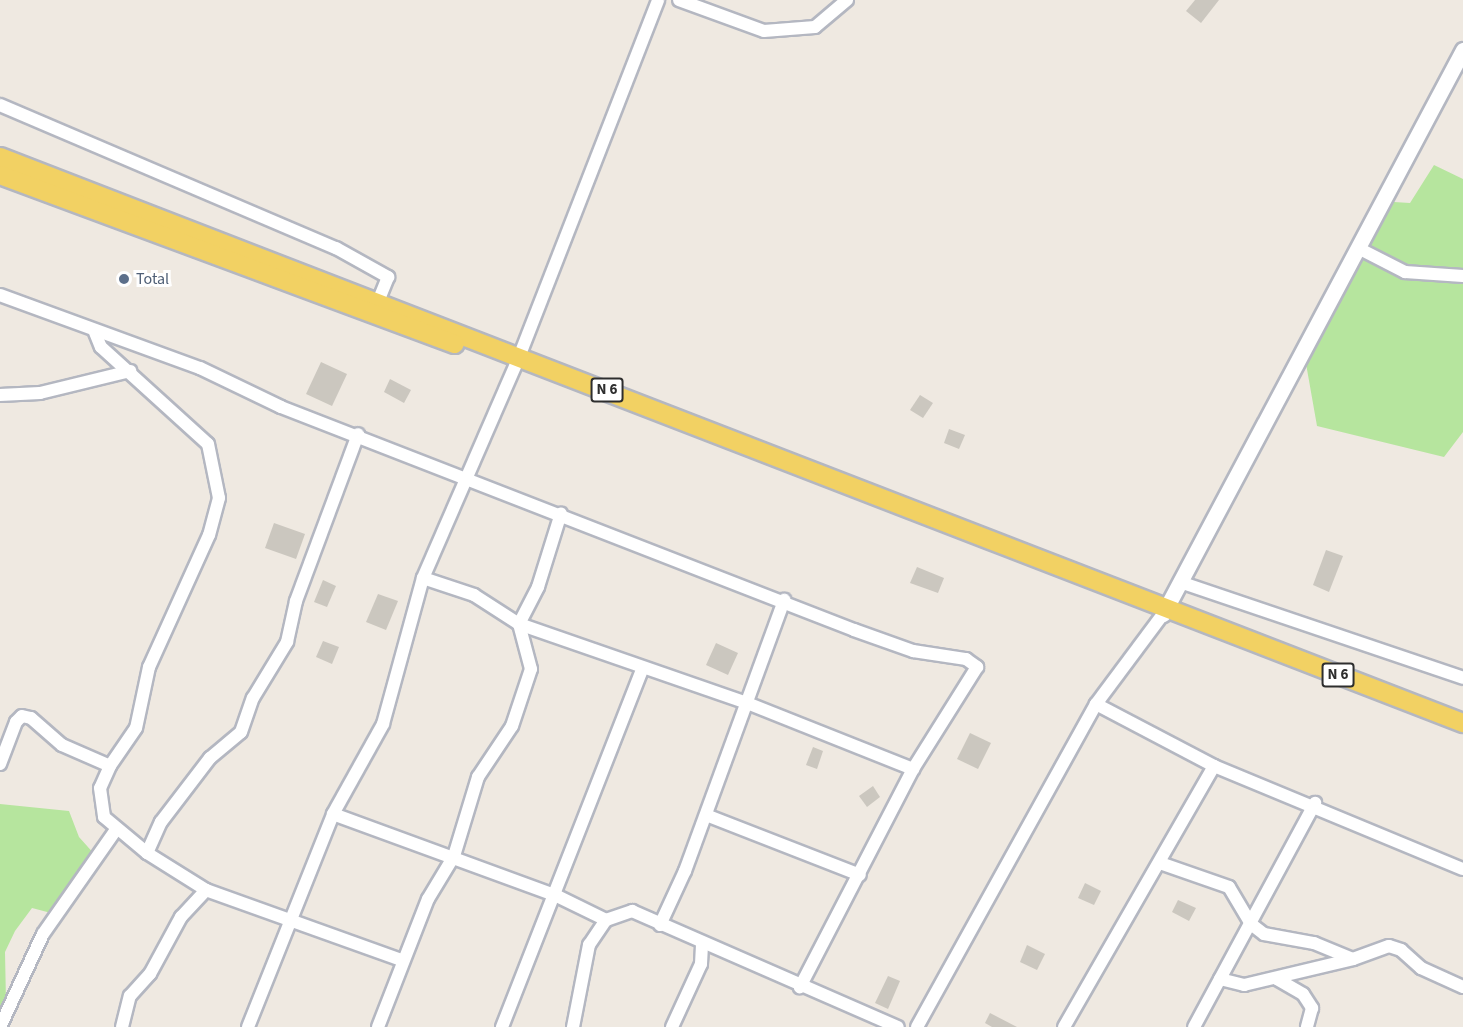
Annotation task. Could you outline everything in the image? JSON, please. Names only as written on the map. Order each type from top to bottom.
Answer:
[{"type":"main road","name":"N 6","points":[[0,157],[378,302],[517,361]]},
{"type":"main road","name":"N 6","points":[[0,175],[517,361],[1463,723]]},
{"type":"street","points":[[248,1027],[333,814],[383,724],[423,578],[465,476],[517,361],[658,0]]},
{"type":"street","points":[[679,0],[764,30],[815,27],[847,0]]},
{"type":"street","points":[[917,1027],[1096,704],[1165,610],[1463,50]]},
{"type":"street","points":[[0,105],[336,248],[388,277],[378,302]]},
{"type":"street","points":[[1358,248],[1405,272],[1463,276]]},
{"type":"street","points":[[0,295],[784,600],[864,634],[914,651],[966,659],[977,667],[914,769],[800,987]]},
{"type":"street","points":[[94,330],[101,347],[208,444],[219,498],[209,535],[149,667],[136,728],[110,766],[99,805],[115,831],[206,890],[291,918],[327,937],[401,960]]},
{"type":"street","points":[[0,395],[40,393],[130,371]]},
{"type":"street","points":[[147,853],[161,822],[210,758],[241,732],[253,698],[287,642],[296,601],[358,434]]},
{"type":"street","points":[[378,1027],[401,960],[454,856],[478,777],[512,726],[531,669],[519,624],[538,587],[561,513]]},
{"type":"street","points":[[423,578],[474,595],[519,624],[642,669],[747,702],[914,769]]},
{"type":"street","points":[[1180,582],[1463,678]]},
{"type":"street","points":[[660,925],[706,815],[784,600]]},
{"type":"street","points":[[502,1027],[557,896],[642,669]]},
{"type":"street","points":[[1096,704],[1214,766],[1314,803],[1338,821],[1463,869]]},
{"type":"street","points":[[0,764],[22,716],[62,745],[110,766]]},
{"type":"street","points":[[1065,1027],[1214,766]]},
{"type":"street","points":[[1194,1027],[1314,803]]},
{"type":"street","points":[[333,814],[454,856],[557,896],[606,920]]},
{"type":"street","points":[[706,815],[860,875]]},
{"type":"street","points":[[0,1027],[43,934],[115,831]]},
{"type":"street","points":[[1160,863],[1228,887],[1251,924],[1264,934],[1314,943],[1353,959]]},
{"type":"street","points":[[122,1027],[130,996],[150,974],[181,917],[206,890]]},
{"type":"street","points":[[573,1027],[589,945],[606,920],[632,911],[800,987],[898,1027]]},
{"type":"street","points":[[672,1027],[701,964],[702,944]]},
{"type":"street","points":[[1220,979],[1244,985],[1277,979],[1353,959],[1389,946],[1463,987]]},
{"type":"street","points":[[1277,979],[1303,994],[1312,1008],[1307,1027]]},
{"type":"green space","points":[[1434,165],[1463,179],[1463,432],[1444,457],[1317,426],[1305,358],[1394,202],[1410,203]]},
{"type":"green space","points":[[0,804],[69,811],[79,837],[96,856],[51,913],[32,908],[15,931],[5,952],[6,1002],[0,1016]]},
{"type":"building","points":[[1195,0],[1219,0],[1201,23],[1186,11]]},
{"type":"building","points":[[321,362],[347,374],[332,406],[306,394]]},
{"type":"building","points":[[390,379],[411,390],[404,403],[384,392]]},
{"type":"building","points":[[920,395],[933,403],[923,418],[910,410]]},
{"type":"building","points":[[949,429],[965,435],[959,449],[944,443]]},
{"type":"building","points":[[274,523],[305,534],[296,559],[265,548]]},
{"type":"building","points":[[1326,550],[1343,556],[1329,592],[1313,585]]},
{"type":"building","points":[[917,567],[944,578],[938,593],[910,583]]},
{"type":"building","points":[[323,580],[336,586],[327,607],[314,602]]},
{"type":"building","points":[[378,594],[398,601],[386,630],[366,622]]},
{"type":"building","points":[[323,641],[339,647],[332,664],[316,657]]},
{"type":"building","points":[[716,643],[738,653],[728,675],[706,665]]},
{"type":"building","points":[[970,733],[991,743],[978,769],[957,759]]},
{"type":"building","points":[[813,747],[823,751],[817,769],[806,765]]},
{"type":"building","points":[[873,786],[880,797],[867,807],[859,796]]},
{"type":"building","points":[[1085,883],[1101,891],[1094,905],[1078,898]]},
{"type":"building","points":[[1178,900],[1196,908],[1189,921],[1172,912]]},
{"type":"building","points":[[1027,945],[1045,954],[1037,970],[1020,962]]},
{"type":"building","points":[[888,976],[900,981],[888,1009],[875,1003]]},
{"type":"building","points":[[990,1013],[1017,1027],[992,1027],[985,1023]]},
{"type":"place","name":"Total","points":[[124,279]]}]
